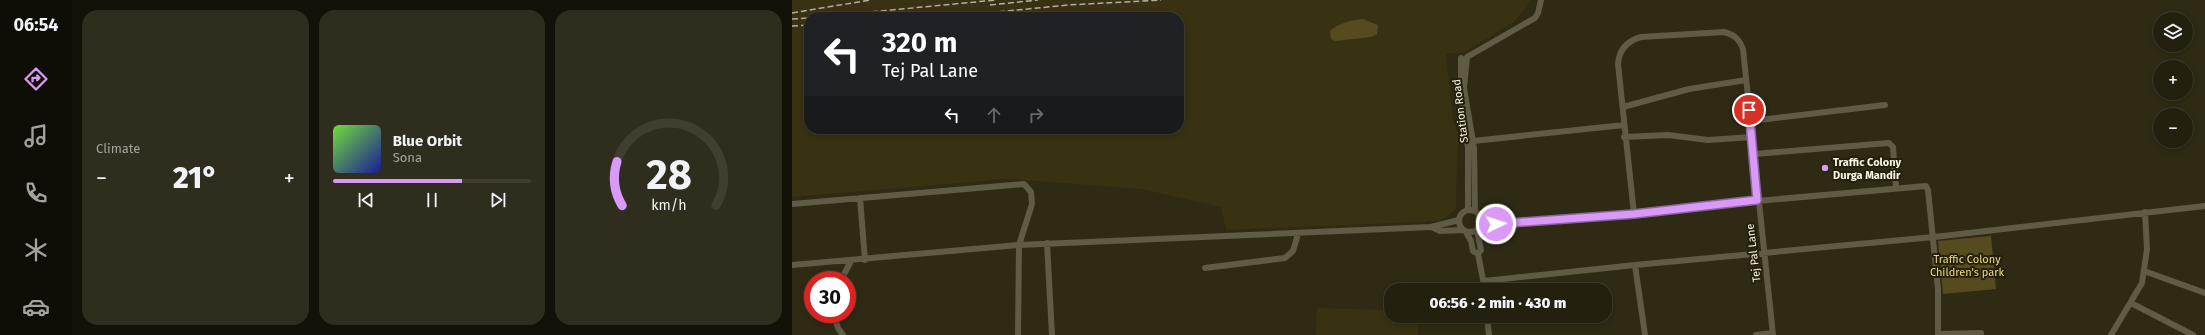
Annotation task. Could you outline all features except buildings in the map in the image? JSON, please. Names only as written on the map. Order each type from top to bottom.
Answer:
[{"type":"street","points":[[1464,58],[1535,18],[1538,13],[1541,0]]},
{"type":"street","name":"Tej Pal Lane","points":[[1623,107],[1618,58],[1624,47],[1634,39],[1724,32],[1737,38],[1743,49],[1754,154],[1757,200],[1772,334]]},
{"type":"street","name":"Station Road","points":[[1464,58],[1464,88],[1473,141],[1475,211]]},
{"type":"street","name":"Station Road","points":[[1464,58],[1461,93],[1468,148],[1468,210]]},
{"type":"street","points":[[1634,214],[1624,137],[1623,107],[1688,89],[1746,80]]},
{"type":"street","points":[[1750,121],[1885,105]]},
{"type":"street","points":[[1473,141],[1624,125]]},
{"type":"street","points":[[1624,137],[1668,134],[1708,140],[1752,137]]},
{"type":"street","points":[[1754,154],[1889,143],[1892,147],[1896,188]]},
{"type":"street","points":[[792,204],[1024,184],[1031,192],[1032,204],[1019,245],[1018,335]]},
{"type":"street","points":[[1431,227],[1440,232],[1465,231],[1479,228],[1634,214],[1757,200],[1922,186],[1927,187],[1934,237],[1938,289],[1938,335],[1982,333]]},
{"type":"street","points":[[860,198],[865,260]]},
{"type":"street","points":[[792,265],[865,260],[1047,243],[1298,234],[1431,227],[1459,220],[1462,214],[1468,210],[1475,211],[1481,216],[1479,228],[1481,250],[1478,254],[1484,281],[1635,264],[1934,237],[2205,206]]},
{"type":"street","points":[[2111,335],[2142,283],[2147,249],[2145,212]]},
{"type":"street","points":[[1459,220],[1471,241],[1473,251],[1478,254]]},
{"type":"street","points":[[1204,268],[1285,258],[1293,251],[1298,234]]},
{"type":"street","points":[[1047,243],[1052,335]]},
{"type":"street","points":[[846,271],[851,261]]},
{"type":"street","points":[[1635,264],[1645,335]]},
{"type":"street","points":[[2144,271],[2205,293]]},
{"type":"street","points":[[2131,303],[2193,335]]},
{"type":"street","points":[[836,323],[843,335]]},
{"type":"street","points":[[1488,323],[1489,335]]},
{"type":"street","points":[[1756,335],[1772,334]]},
{"type":"shaded area","points":[[792,0],[1531,0],[1514,22],[1464,52],[1446,54],[1453,120],[1459,136],[1457,152],[1456,209],[1440,221],[1226,230],[1221,207],[1141,189],[1008,179],[792,197]]},
{"type":"shaded area","points":[[1317,308],[1384,310],[1384,323],[1418,323],[1418,335],[1316,335]]},
{"type":"green space","points":[[1363,19],[1378,25],[1377,34],[1371,37],[1335,41],[1331,39],[1330,31],[1337,26],[1345,22]]},
{"type":"green space","name":"Traffic Colony Children's park","points":[[1991,236],[1996,289],[1943,294],[1938,241]]},
{"type":"railway","points":[[792,13],[870,0]]},
{"type":"railway","points":[[870,12],[996,0]]},
{"type":"railway","points":[[990,5],[1038,0]]},
{"type":"railway","points":[[996,12],[1068,5],[1161,0]]},
{"type":"railway","points":[[792,19],[804,18]]},
{"type":"railway","points":[[792,26],[804,25]]},
{"type":"place","name":"Traffic Colony Durga Mandir","points":[[1825,168]]},
{"type":"route","points":[[1496,224],[1634,214],[1757,200],[1749,110]]}]
